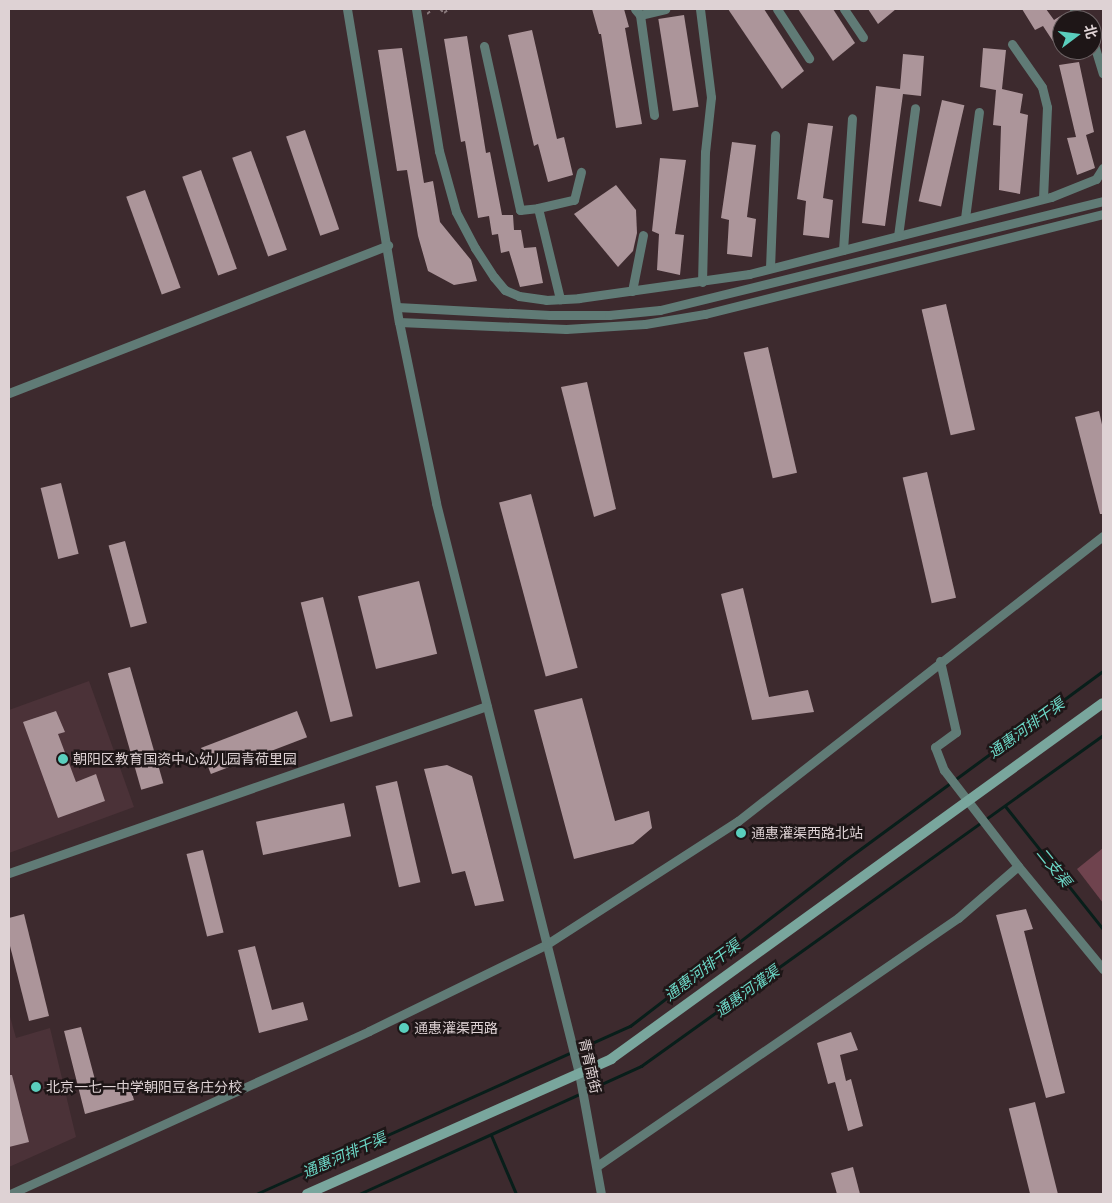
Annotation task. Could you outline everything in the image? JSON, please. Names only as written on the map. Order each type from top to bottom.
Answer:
[{"type":"street","name":"青青南街","points":[[347,9],[388,245],[399,322],[436,503],[575,1056],[601,1194]]},
{"type":"street","points":[[416,9],[439,151],[451,196],[464,230],[484,263],[505,290],[519,296],[546,300],[632,291],[702,282],[770,268],[1043,198],[1096,179],[1103,168]]},
{"type":"street","points":[[654,115],[638,12],[665,9]]},
{"type":"street","points":[[700,9],[711,97],[705,152],[702,282]]},
{"type":"street","points":[[776,9],[809,58]]},
{"type":"street","points":[[844,9],[863,37]]},
{"type":"street","points":[[1012,44],[1042,87],[1047,107],[1043,198]]},
{"type":"street","points":[[484,46],[520,210],[574,200],[582,172]]},
{"type":"street","points":[[1099,60],[1103,73]]},
{"type":"street","points":[[898,236],[915,108]]},
{"type":"street","points":[[965,218],[979,112]]},
{"type":"street","points":[[843,250],[852,118]]},
{"type":"street","points":[[770,268],[775,136]]},
{"type":"street","points":[[397,307],[550,315],[609,315],[660,310],[1103,200]]},
{"type":"street","points":[[538,208],[560,299]]},
{"type":"street","points":[[399,322],[566,329],[645,324],[704,314],[1103,214]]},
{"type":"street","points":[[632,291],[643,235]]},
{"type":"street","points":[[9,392],[388,245]]},
{"type":"street","points":[[10,1194],[369,1032],[547,944],[738,820],[1103,536]]},
{"type":"street","points":[[940,661],[956,732],[935,747],[944,770],[1018,866],[1103,969]]},
{"type":"street","points":[[307,1194],[611,1059],[1103,703]]},
{"type":"street","points":[[9,873],[487,706]]},
{"type":"street","points":[[597,1166],[958,918],[1018,866]]},
{"type":"path","points":[[440,9],[444,13],[449,9]]},
{"type":"shaded area","name":"朝阳区教育国资中心幼儿园青荷里园","points":[[89,681],[134,807],[9,853],[9,710]]},
{"type":"shaded area","points":[[1103,848],[1103,903],[1077,869]]},
{"type":"shaded area","name":"北京一七一中学朝阳豆各庄分校","points":[[9,1013],[16,1038],[50,1028],[76,1137],[9,1167]]},
{"type":"building","points":[[592,9],[624,9],[629,27],[625,28],[642,124],[616,128],[601,34],[599,34]]},
{"type":"building","points":[[728,9],[764,9],[804,71],[782,89]]},
{"type":"building","points":[[798,9],[833,9],[855,43],[833,61]]},
{"type":"building","points":[[868,9],[896,9],[878,24]]},
{"type":"building","points":[[1022,9],[1046,9],[1052,17],[1052,40],[1043,26],[1035,30]]},
{"type":"building","points":[[684,15],[699,107],[673,111],[658,19]]},
{"type":"building","points":[[532,30],[557,139],[564,137],[573,175],[548,182],[538,144],[534,146],[508,35]]},
{"type":"building","points":[[467,36],[486,153],[490,152],[502,215],[513,215],[514,230],[521,230],[524,248],[536,247],[543,283],[520,287],[509,251],[501,253],[498,234],[492,235],[489,216],[478,218],[465,141],[461,142],[444,39]]},
{"type":"building","points":[[402,48],[424,183],[433,181],[440,222],[471,260],[477,281],[454,285],[428,271],[418,236],[407,170],[397,171],[378,50]]},
{"type":"building","points":[[983,48],[1006,50],[1002,89],[1023,94],[1020,113],[1028,115],[1020,194],[999,190],[1001,126],[993,125],[996,90],[980,87]]},
{"type":"building","points":[[903,54],[924,56],[921,96],[903,94],[885,226],[862,223],[876,86],[900,89]]},
{"type":"building","points":[[1079,62],[1094,132],[1086,135],[1095,168],[1077,175],[1067,138],[1076,137],[1059,65]]},
{"type":"building","points":[[942,100],[964,105],[941,207],[919,201]]},
{"type":"building","points":[[808,123],[833,126],[823,198],[833,200],[829,238],[803,235],[806,201],[797,199]]},
{"type":"building","points":[[305,130],[339,229],[320,236],[286,137]]},
{"type":"building","points":[[732,142],[756,145],[747,217],[756,219],[752,257],[727,254],[729,220],[721,218]]},
{"type":"building","points":[[251,151],[287,250],[268,257],[232,158]]},
{"type":"building","points":[[660,158],[686,160],[675,234],[684,235],[680,275],[657,270],[659,234],[652,231]]},
{"type":"building","points":[[201,170],[237,269],[218,276],[182,177]]},
{"type":"building","points":[[616,185],[636,210],[637,233],[633,251],[618,267],[574,214]]},
{"type":"building","points":[[145,190],[181,288],[162,295],[126,197]]},
{"type":"building","points":[[946,304],[975,430],[951,435],[922,310]]},
{"type":"building","points":[[768,347],[797,473],[773,478],[744,353]]},
{"type":"building","points":[[587,382],[616,509],[594,517],[561,387]]},
{"type":"building","points":[[1099,411],[1103,429],[1103,514],[1100,514],[1075,417]]},
{"type":"building","points":[[927,472],[956,598],[932,603],[903,478]]},
{"type":"building","points":[[61,483],[79,554],[58,559],[41,488]]},
{"type":"building","points":[[531,494],[578,668],[546,676],[499,503]]},
{"type":"building","points":[[125,541],[147,623],[131,628],[109,545]]},
{"type":"building","points":[[419,581],[437,654],[376,669],[358,596]]},
{"type":"building","points":[[743,588],[769,697],[808,690],[814,712],[752,720],[721,594]]},
{"type":"building","points":[[323,597],[353,716],[330,722],[301,603]]},
{"type":"building","points":[[130,667],[163,783],[141,790],[108,673]]},
{"type":"building","points":[[582,698],[615,821],[649,811],[652,828],[633,844],[574,859],[534,710]]},
{"type":"building","points":[[56,711],[65,732],[58,734],[76,782],[96,774],[105,801],[58,818],[23,722]]},
{"type":"building","points":[[297,711],[307,737],[211,774],[201,748]]},
{"type":"building","points":[[447,765],[472,776],[504,901],[475,906],[465,871],[452,874],[424,769]]},
{"type":"building","points":[[397,781],[420,882],[399,887],[376,786]]},
{"type":"building","points":[[344,803],[351,836],[263,855],[256,822]]},
{"type":"building","points":[[203,850],[224,932],[207,937],[187,854]]},
{"type":"building","points":[[1026,909],[1033,929],[1024,931],[1065,1093],[1046,1098],[996,915]]},
{"type":"building","points":[[24,914],[49,1016],[29,1021],[9,942],[9,918]]},
{"type":"building","points":[[255,946],[272,1010],[303,1002],[308,1020],[259,1033],[238,950]]},
{"type":"building","points":[[81,1027],[98,1091],[129,1082],[134,1100],[85,1114],[64,1031]]},
{"type":"building","points":[[851,1032],[858,1050],[840,1055],[846,1081],[851,1079],[863,1126],[848,1131],[835,1082],[828,1084],[817,1043]]},
{"type":"building","points":[[9,1075],[12,1075],[29,1142],[9,1147]]},
{"type":"building","points":[[1035,1102],[1058,1194],[1030,1194],[1009,1109]]},
{"type":"building","points":[[853,1167],[860,1194],[837,1194],[831,1173]]},
{"type":"waterway","name":"通惠河排干渠","points":[[256,1194],[630,1026],[844,861],[1103,671]]},
{"type":"waterway","name":"通惠河灌渠","points":[[359,1194],[641,1066],[1103,735]]},
{"type":"waterway","name":"二支渠","points":[[1005,806],[1103,929]]},
{"type":"waterway","points":[[491,1135],[516,1194]]},
{"type":"place","name":"朝阳区教育国资中心幼儿园青荷里园","points":[[63,759]]},
{"type":"place","name":"通惠灌渠西路北站","points":[[741,833]]},
{"type":"place","name":"通惠灌渠西路","points":[[404,1028]]},
{"type":"place","name":"北京一七一中学朝阳豆各庄分校","points":[[36,1087]]}]
